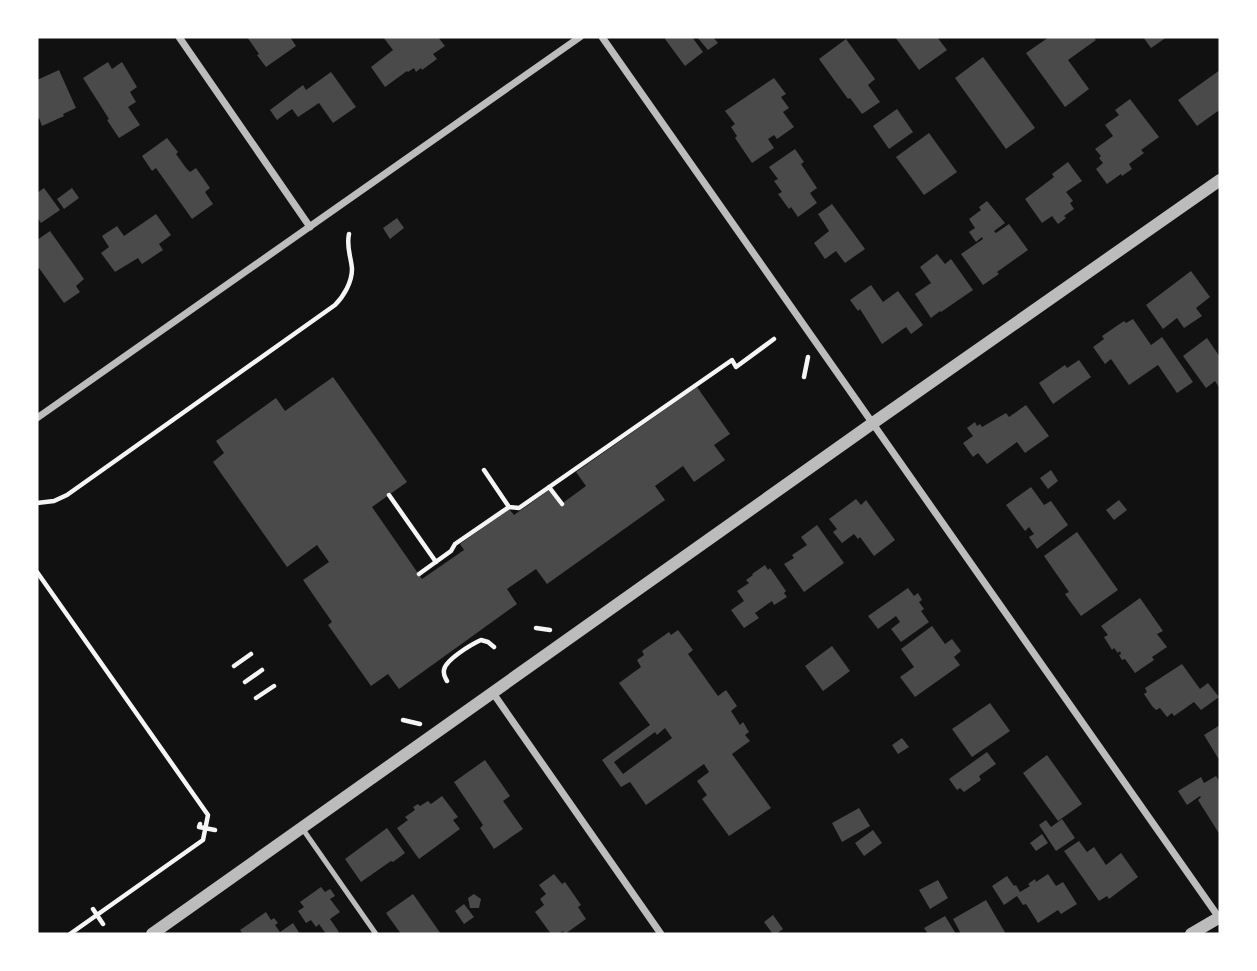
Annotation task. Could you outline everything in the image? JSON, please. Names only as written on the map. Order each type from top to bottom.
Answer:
[{"type":"street","points":[[178,37],[310,228]]},
{"type":"street","points":[[37,418],[580,37]]},
{"type":"street","points":[[602,37],[1220,919],[1191,934]]},
{"type":"street","points":[[152,934],[1220,180]]},
{"type":"street","points":[[494,693],[661,934]]},
{"type":"lane","points":[[302,827],[376,934]]},
{"type":"path","points":[[37,503],[54,501],[67,495],[335,305],[345,291],[351,275],[347,246],[349,234]]},
{"type":"path","points":[[484,470],[509,506],[519,508],[732,360],[736,367],[774,339]]},
{"type":"path","points":[[804,377],[808,357]]},
{"type":"path","points":[[549,487],[562,504]]},
{"type":"path","points":[[389,495],[436,562]]},
{"type":"path","points":[[419,574],[451,551],[455,544],[509,506]]},
{"type":"path","points":[[37,572],[208,815],[203,840],[70,934]]},
{"type":"path","points":[[536,628],[558,631]]},
{"type":"path","points":[[447,681],[444,674],[445,665],[460,649],[481,640],[494,647]]},
{"type":"path","points":[[234,666],[251,654]]},
{"type":"path","points":[[245,682],[262,670]]},
{"type":"path","points":[[256,698],[274,686]]},
{"type":"path","points":[[404,720],[424,725]]},
{"type":"path","points":[[200,824],[199,827],[215,830]]},
{"type":"path","points":[[93,909],[103,924]]},
{"type":"building","points":[[247,37],[290,37],[296,46],[266,67]]},
{"type":"building","points":[[383,37],[438,37],[445,46],[433,54],[437,59],[422,70],[421,68],[416,72],[414,68],[407,71],[385,87],[371,67],[393,50]]},
{"type":"building","points":[[692,37],[703,52],[685,66],[665,39]]},
{"type":"building","points":[[697,37],[713,37],[718,43],[708,50]]},
{"type":"building","points":[[895,37],[937,37],[947,50],[919,70]]},
{"type":"building","points":[[1049,37],[1093,37],[1096,40],[1068,60],[1089,89],[1065,107],[1026,53]]},
{"type":"building","points":[[1143,37],[1167,37],[1151,48]]},
{"type":"building","points":[[846,39],[875,79],[868,85],[880,102],[862,114],[819,59]]},
{"type":"building","points":[[983,57],[1035,128],[1006,149],[955,78]]},
{"type":"building","points":[[108,62],[112,69],[122,62],[137,87],[130,92],[136,102],[128,107],[140,125],[119,138],[83,78]]},
{"type":"building","points":[[59,70],[76,108],[42,126],[39,118],[37,119],[37,80]]},
{"type":"building","points":[[1220,70],[1220,113],[1218,111],[1197,126],[1178,100]]},
{"type":"building","points":[[331,72],[356,107],[333,123],[319,103],[298,117],[292,109],[277,120],[270,110],[303,85],[306,90]]},
{"type":"building","points":[[774,78],[786,94],[781,97],[789,108],[783,112],[794,127],[777,139],[774,135],[768,139],[774,148],[752,163],[735,138],[737,136],[731,127],[735,124],[725,111]]},
{"type":"building","points":[[1130,99],[1159,137],[1141,150],[1144,153],[1129,164],[1132,169],[1107,184],[1096,169],[1103,163],[1095,149],[1113,136],[1105,125],[1119,115],[1115,110]]},
{"type":"building","points":[[897,109],[913,132],[889,149],[873,126]]},
{"type":"building","points":[[929,133],[957,172],[924,195],[896,157]]},
{"type":"building","points":[[167,138],[186,168],[190,172],[196,168],[210,188],[205,192],[213,204],[192,219],[156,168],[152,171],[142,156]]},
{"type":"building","points":[[795,149],[804,162],[801,164],[817,188],[810,193],[817,203],[798,217],[778,194],[782,192],[774,181],[778,179],[769,167]]},
{"type":"building","points":[[1068,162],[1082,181],[1066,192],[1073,201],[1070,203],[1074,209],[1058,224],[1052,216],[1042,223],[1025,199],[1054,177],[1052,174]]},
{"type":"building","points":[[44,188],[60,210],[41,223],[37,217],[37,193]]},
{"type":"building","points":[[72,188],[79,198],[64,209],[57,199]]},
{"type":"building","points":[[987,201],[1005,223],[994,231],[996,233],[1009,224],[1028,250],[983,285],[961,254],[983,239],[982,237],[976,242],[969,232],[975,228],[969,219],[981,210],[979,207]]},
{"type":"building","points":[[832,204],[865,249],[845,263],[836,251],[825,259],[814,243],[829,231],[818,214]]},
{"type":"building","points":[[156,214],[171,235],[159,244],[163,250],[142,264],[138,258],[115,272],[101,253],[109,247],[102,236],[117,226],[124,236]]},
{"type":"building","points":[[397,218],[404,228],[390,239],[383,228]]},
{"type":"building","points":[[50,231],[84,279],[76,286],[80,292],[64,303],[39,268],[37,269],[37,240]]},
{"type":"building","points":[[937,254],[945,264],[951,259],[973,290],[931,318],[915,294],[931,283],[920,267]]},
{"type":"building","points":[[1191,271],[1210,297],[1196,308],[1202,316],[1184,328],[1177,318],[1163,329],[1146,305]]},
{"type":"building","points":[[871,285],[883,302],[898,291],[923,325],[911,334],[906,327],[882,344],[860,309],[858,311],[850,300]]},
{"type":"building","points":[[1133,319],[1151,345],[1162,337],[1193,382],[1177,393],[1158,365],[1129,385],[1111,359],[1105,364],[1093,347],[1104,339],[1102,336],[1124,321],[1126,323]]},
{"type":"building","points":[[1207,338],[1220,357],[1220,389],[1215,381],[1206,388],[1183,356]]},
{"type":"building","points":[[1079,360],[1091,377],[1053,404],[1039,383],[1065,365],[1067,368]]},
{"type":"building","points":[[333,377],[407,482],[372,507],[422,579],[464,550],[460,544],[509,509],[514,515],[549,490],[560,505],[586,486],[576,472],[697,387],[730,434],[714,445],[725,460],[694,482],[683,466],[655,486],[665,500],[547,584],[536,569],[507,589],[517,604],[399,689],[388,674],[371,686],[328,625],[332,622],[303,580],[329,562],[317,545],[287,567],[213,462],[224,453],[216,441],[276,398],[285,411]]},
{"type":"building","points":[[1026,405],[1049,436],[1025,453],[1017,442],[987,464],[978,453],[973,457],[963,443],[973,436],[967,428],[975,422],[982,427],[1006,413],[1009,417]]},
{"type":"building","points":[[1051,470],[1058,481],[1048,489],[1040,478]]},
{"type":"building","points":[[1031,487],[1044,505],[1051,501],[1068,525],[1037,549],[1029,537],[1034,534],[1029,527],[1025,531],[1006,505]]},
{"type":"building","points":[[856,499],[861,505],[866,500],[895,540],[874,556],[860,537],[858,539],[854,534],[842,543],[833,532],[837,529],[829,519]]},
{"type":"building","points":[[1119,500],[1127,510],[1114,520],[1106,510]]},
{"type":"building","points":[[817,525],[844,563],[804,592],[784,564],[807,545],[801,537]]},
{"type":"building","points":[[1077,532],[1118,590],[1081,616],[1065,594],[1069,592],[1044,556]]},
{"type":"building","points":[[765,565],[786,591],[784,593],[787,597],[774,605],[772,601],[755,613],[759,618],[744,628],[731,610],[744,601],[737,591],[749,583],[746,580]]},
{"type":"building","points":[[908,588],[914,596],[918,593],[922,600],[919,602],[924,609],[921,611],[929,622],[901,642],[891,629],[900,622],[896,616],[878,629],[868,616]]},
{"type":"building","points":[[1140,598],[1163,631],[1157,634],[1167,647],[1135,673],[1125,659],[1122,660],[1120,651],[1118,653],[1114,648],[1112,650],[1104,637],[1108,635],[1101,626]]},
{"type":"building","points":[[932,626],[945,644],[952,639],[961,651],[954,657],[960,665],[915,697],[900,677],[914,667],[901,649]]},
{"type":"building","points":[[678,630],[693,650],[688,654],[718,696],[726,690],[737,706],[731,711],[740,725],[743,722],[749,732],[745,735],[750,741],[732,754],[771,808],[729,836],[702,799],[707,795],[697,781],[709,772],[704,764],[646,805],[630,782],[621,787],[602,760],[650,725],[619,683],[641,667],[637,660],[644,655],[642,651],[669,632],[671,635]],"holes":[[[665,728],[672,738],[623,774],[614,762],[655,732],[657,735]]]},
{"type":"building","points":[[832,646],[850,671],[823,691],[805,666]]},
{"type":"building","points":[[1182,664],[1200,689],[1208,683],[1219,697],[1201,710],[1194,702],[1174,716],[1172,713],[1167,717],[1160,708],[1156,710],[1152,706],[1144,694],[1147,692],[1145,688]]},
{"type":"building","points":[[990,703],[1010,731],[972,757],[952,729]]},
{"type":"building","points":[[1220,725],[1220,757],[1218,758],[1204,735]]},
{"type":"building","points":[[902,738],[909,747],[898,754],[892,745]]},
{"type":"building","points":[[987,752],[996,764],[979,776],[981,780],[964,792],[960,788],[957,790],[949,779]]},
{"type":"building","points":[[1047,755],[1082,804],[1058,821],[1023,773]]},
{"type":"building","points":[[485,760],[510,796],[503,801],[523,829],[494,849],[480,828],[483,825],[454,782]]},
{"type":"building","points":[[1216,776],[1220,782],[1220,835],[1198,800],[1201,797],[1187,805],[1178,791],[1201,777],[1204,783]]},
{"type":"building","points":[[442,796],[458,817],[453,820],[460,829],[419,859],[397,828],[408,820],[405,817],[415,810],[413,807],[428,801],[431,804]]},
{"type":"building","points":[[859,808],[870,826],[842,842],[832,823]]},
{"type":"building","points":[[1062,819],[1075,838],[1056,851],[1039,825],[1046,820],[1051,827]]},
{"type":"building","points":[[387,828],[405,853],[361,882],[345,859]]},
{"type":"building","points":[[873,830],[882,843],[864,856],[855,843]]},
{"type":"building","points":[[1042,834],[1048,843],[1036,851],[1030,843]]},
{"type":"building","points":[[1079,841],[1087,852],[1094,847],[1106,865],[1121,853],[1138,877],[1109,899],[1107,896],[1099,901],[1064,851]]},
{"type":"building","points":[[554,874],[562,884],[565,882],[581,905],[578,907],[586,919],[565,934],[563,931],[551,934],[535,912],[544,905],[540,899],[546,894],[539,885]]},
{"type":"building","points":[[1048,874],[1056,886],[1063,882],[1077,904],[1061,914],[1058,910],[1038,923],[1026,904],[1023,905],[1017,896],[1004,905],[992,886],[1007,876],[1020,892],[1035,879],[1036,882]]},
{"type":"building","points":[[938,880],[948,898],[930,909],[919,890]]},
{"type":"building","points":[[321,887],[325,892],[330,889],[335,896],[330,899],[340,912],[330,919],[339,932],[336,934],[326,934],[319,924],[316,927],[311,920],[306,923],[298,911],[304,907],[300,902]]},
{"type":"building","points":[[413,894],[441,934],[401,934],[386,913]]},
{"type":"building","points":[[474,894],[481,899],[479,908],[470,908],[468,898]]},
{"type":"building","points":[[986,900],[1006,934],[961,934],[953,919]]},
{"type":"building","points":[[464,904],[474,917],[464,924],[455,911]]},
{"type":"building","points":[[266,912],[271,920],[274,918],[278,923],[275,925],[280,932],[293,923],[300,934],[243,934],[240,930]]},
{"type":"building","points":[[773,915],[783,929],[776,934],[773,934],[764,922]]},
{"type":"building","points":[[945,916],[956,934],[928,934],[924,928]]}]
